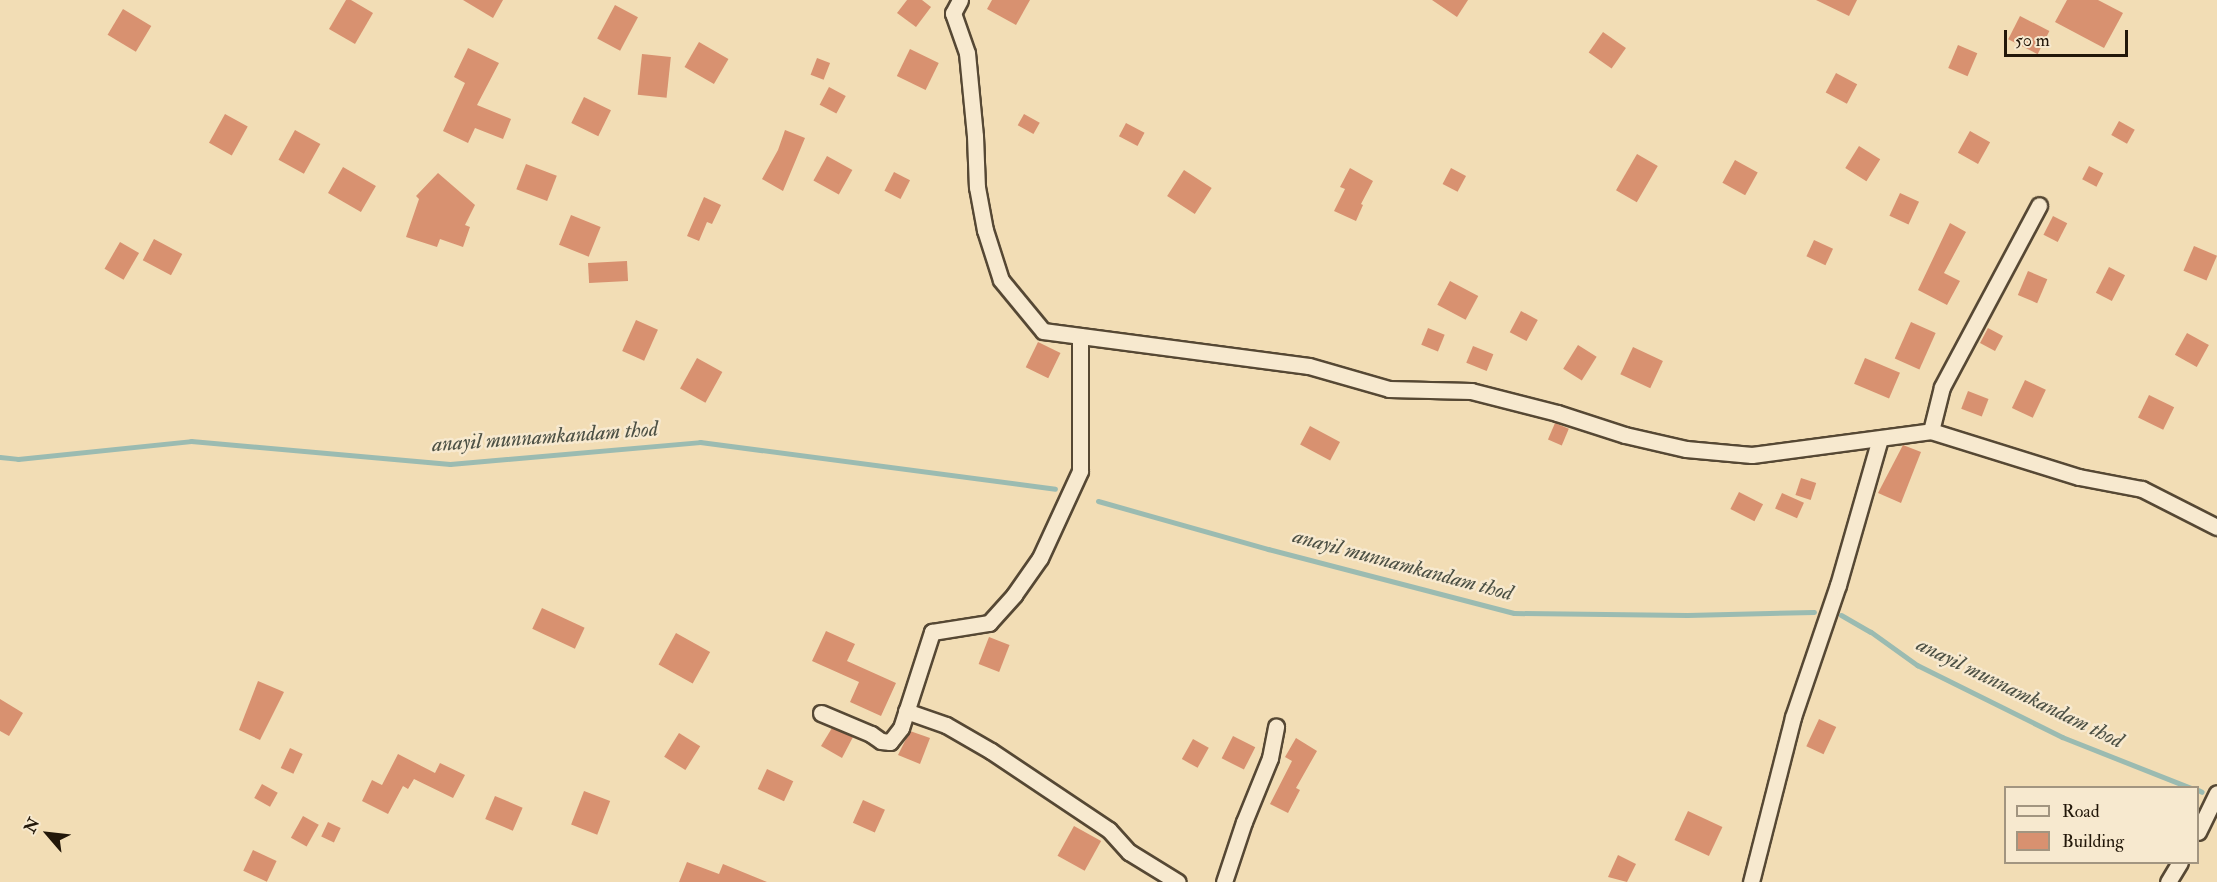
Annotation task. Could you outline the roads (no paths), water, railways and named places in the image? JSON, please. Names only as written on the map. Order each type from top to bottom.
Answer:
[{"type":"street","points":[[960,0],[953,13],[967,52],[977,187],[985,230],[1001,280],[1043,331],[1309,366],[1389,389],[1471,391],[1557,413],[1625,435],[1686,448],[1752,455],[1931,431],[2079,477],[2142,489],[2217,527]]},
{"type":"street","points":[[1931,431],[1942,387],[2039,205]]},
{"type":"street","points":[[821,713],[871,734],[881,741],[890,742],[901,729],[932,632],[989,623],[1014,595],[1040,558],[1080,471],[1080,336]]},
{"type":"street","points":[[1751,882],[1793,717],[1838,585],[1880,439]]},
{"type":"street","points":[[906,711],[945,725],[991,751],[1109,830],[1129,852],[1178,882]]},
{"type":"street","points":[[1224,882],[1244,822],[1270,758],[1276,727]]},
{"type":"street","points":[[2199,830],[2217,793]]},
{"type":"street","points":[[2168,882],[2179,864]]},
{"type":"waterway","name":"anayil munnamkandam thod","points":[[0,457],[18,459],[191,441],[450,464],[700,442],[1055,489]]},
{"type":"waterway","name":"anayil munnamkandam thod","points":[[1098,501],[1268,549],[1514,613],[1687,615],[1814,612]]},
{"type":"waterway","name":"anayil munnamkandam thod","points":[[1841,615],[1871,632],[1917,665],[2062,737],[2186,786]]}]
